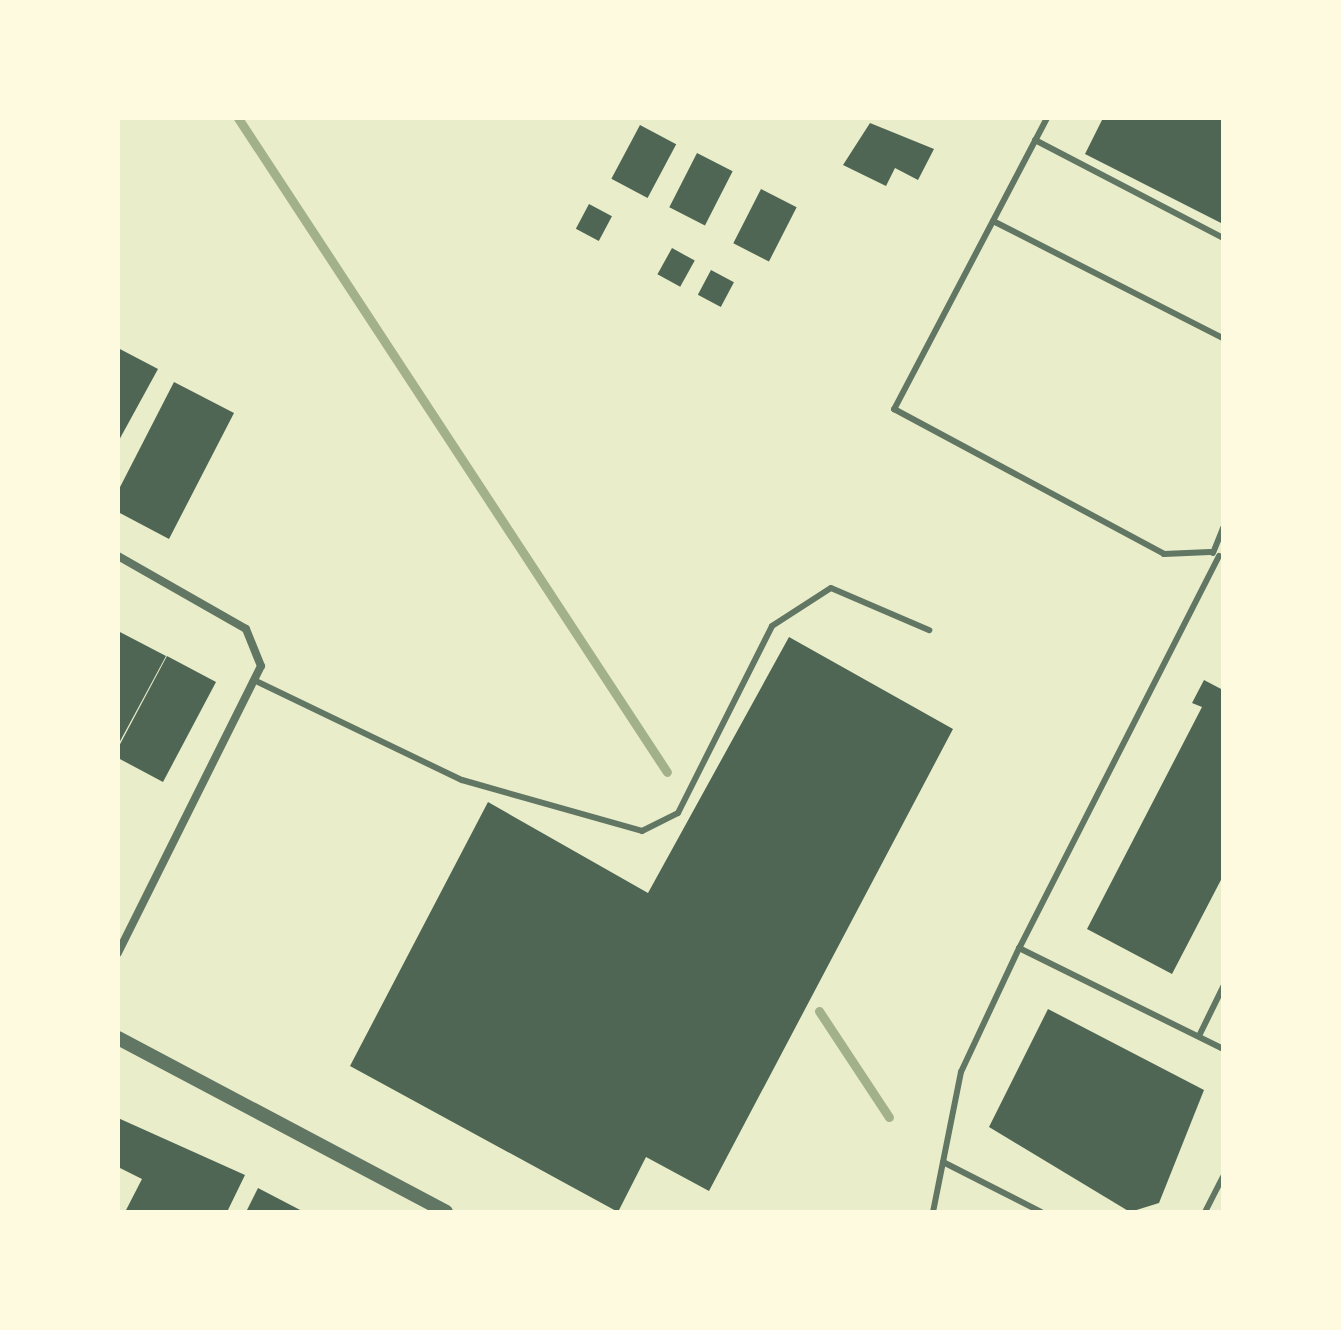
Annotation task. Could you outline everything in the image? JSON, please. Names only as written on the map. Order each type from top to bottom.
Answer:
[{"type":"street","points":[[118,556],[225,613],[258,646],[258,682],[118,953]]},
{"type":"street","points":[[118,1038],[446,1212]]},
{"type":"lane","points":[[933,1212],[961,1072],[1019,948],[1221,557],[1210,552],[1164,554],[894,409],[1047,118]]},
{"type":"lane","points":[[1035,140],[1223,238]]},
{"type":"lane","points":[[993,221],[1223,338]]},
{"type":"lane","points":[[1210,552],[1223,528]]},
{"type":"lane","points":[[258,682],[462,780],[642,831],[678,813],[772,626],[831,588],[929,630]]},
{"type":"lane","points":[[1019,948],[1223,1049]]},
{"type":"lane","points":[[1199,1036],[1223,987]]},
{"type":"lane","points":[[943,1162],[1041,1212]]},
{"type":"lane","points":[[1205,1212],[1223,1177]]},
{"type":"building","points":[[1103,118],[1223,118],[1223,224],[1085,154]]},
{"type":"building","points":[[870,123],[934,149],[918,180],[895,168],[886,186],[843,165]]},
{"type":"building","points":[[640,125],[676,144],[648,198],[611,179]]},
{"type":"building","points":[[697,153],[733,171],[705,226],[669,207]]},
{"type":"building","points":[[761,189],[797,207],[769,262],[733,243]]},
{"type":"building","points":[[589,204],[612,216],[599,241],[576,229]]},
{"type":"building","points":[[672,248],[695,261],[680,287],[657,274]]},
{"type":"building","points":[[711,270],[734,282],[721,307],[698,295]]},
{"type":"building","points":[[118,348],[158,369],[118,442]]},
{"type":"building","points":[[174,382],[234,413],[169,539],[118,512],[118,491]]},
{"type":"building","points":[[118,631],[166,656],[118,745]]},
{"type":"building","points":[[789,637],[953,729],[709,1191],[646,1157],[618,1212],[350,1066],[488,802],[648,893]]},
{"type":"building","points":[[167,656],[216,682],[163,782],[118,758],[118,748]]},
{"type":"building","points":[[1204,680],[1223,690],[1223,876],[1172,974],[1087,929],[1202,707],[1192,703]]},
{"type":"building","points":[[1048,1009],[1204,1090],[1159,1203],[1130,1212],[989,1127]]},
{"type":"building","points":[[118,1118],[245,1175],[227,1212],[125,1212],[142,1179],[118,1167]]},
{"type":"building","points":[[258,1188],[304,1212],[246,1212]]},
{"type":"waterway","points":[[238,118],[667,772]]},
{"type":"waterway","points":[[819,1011],[889,1117]]}]
